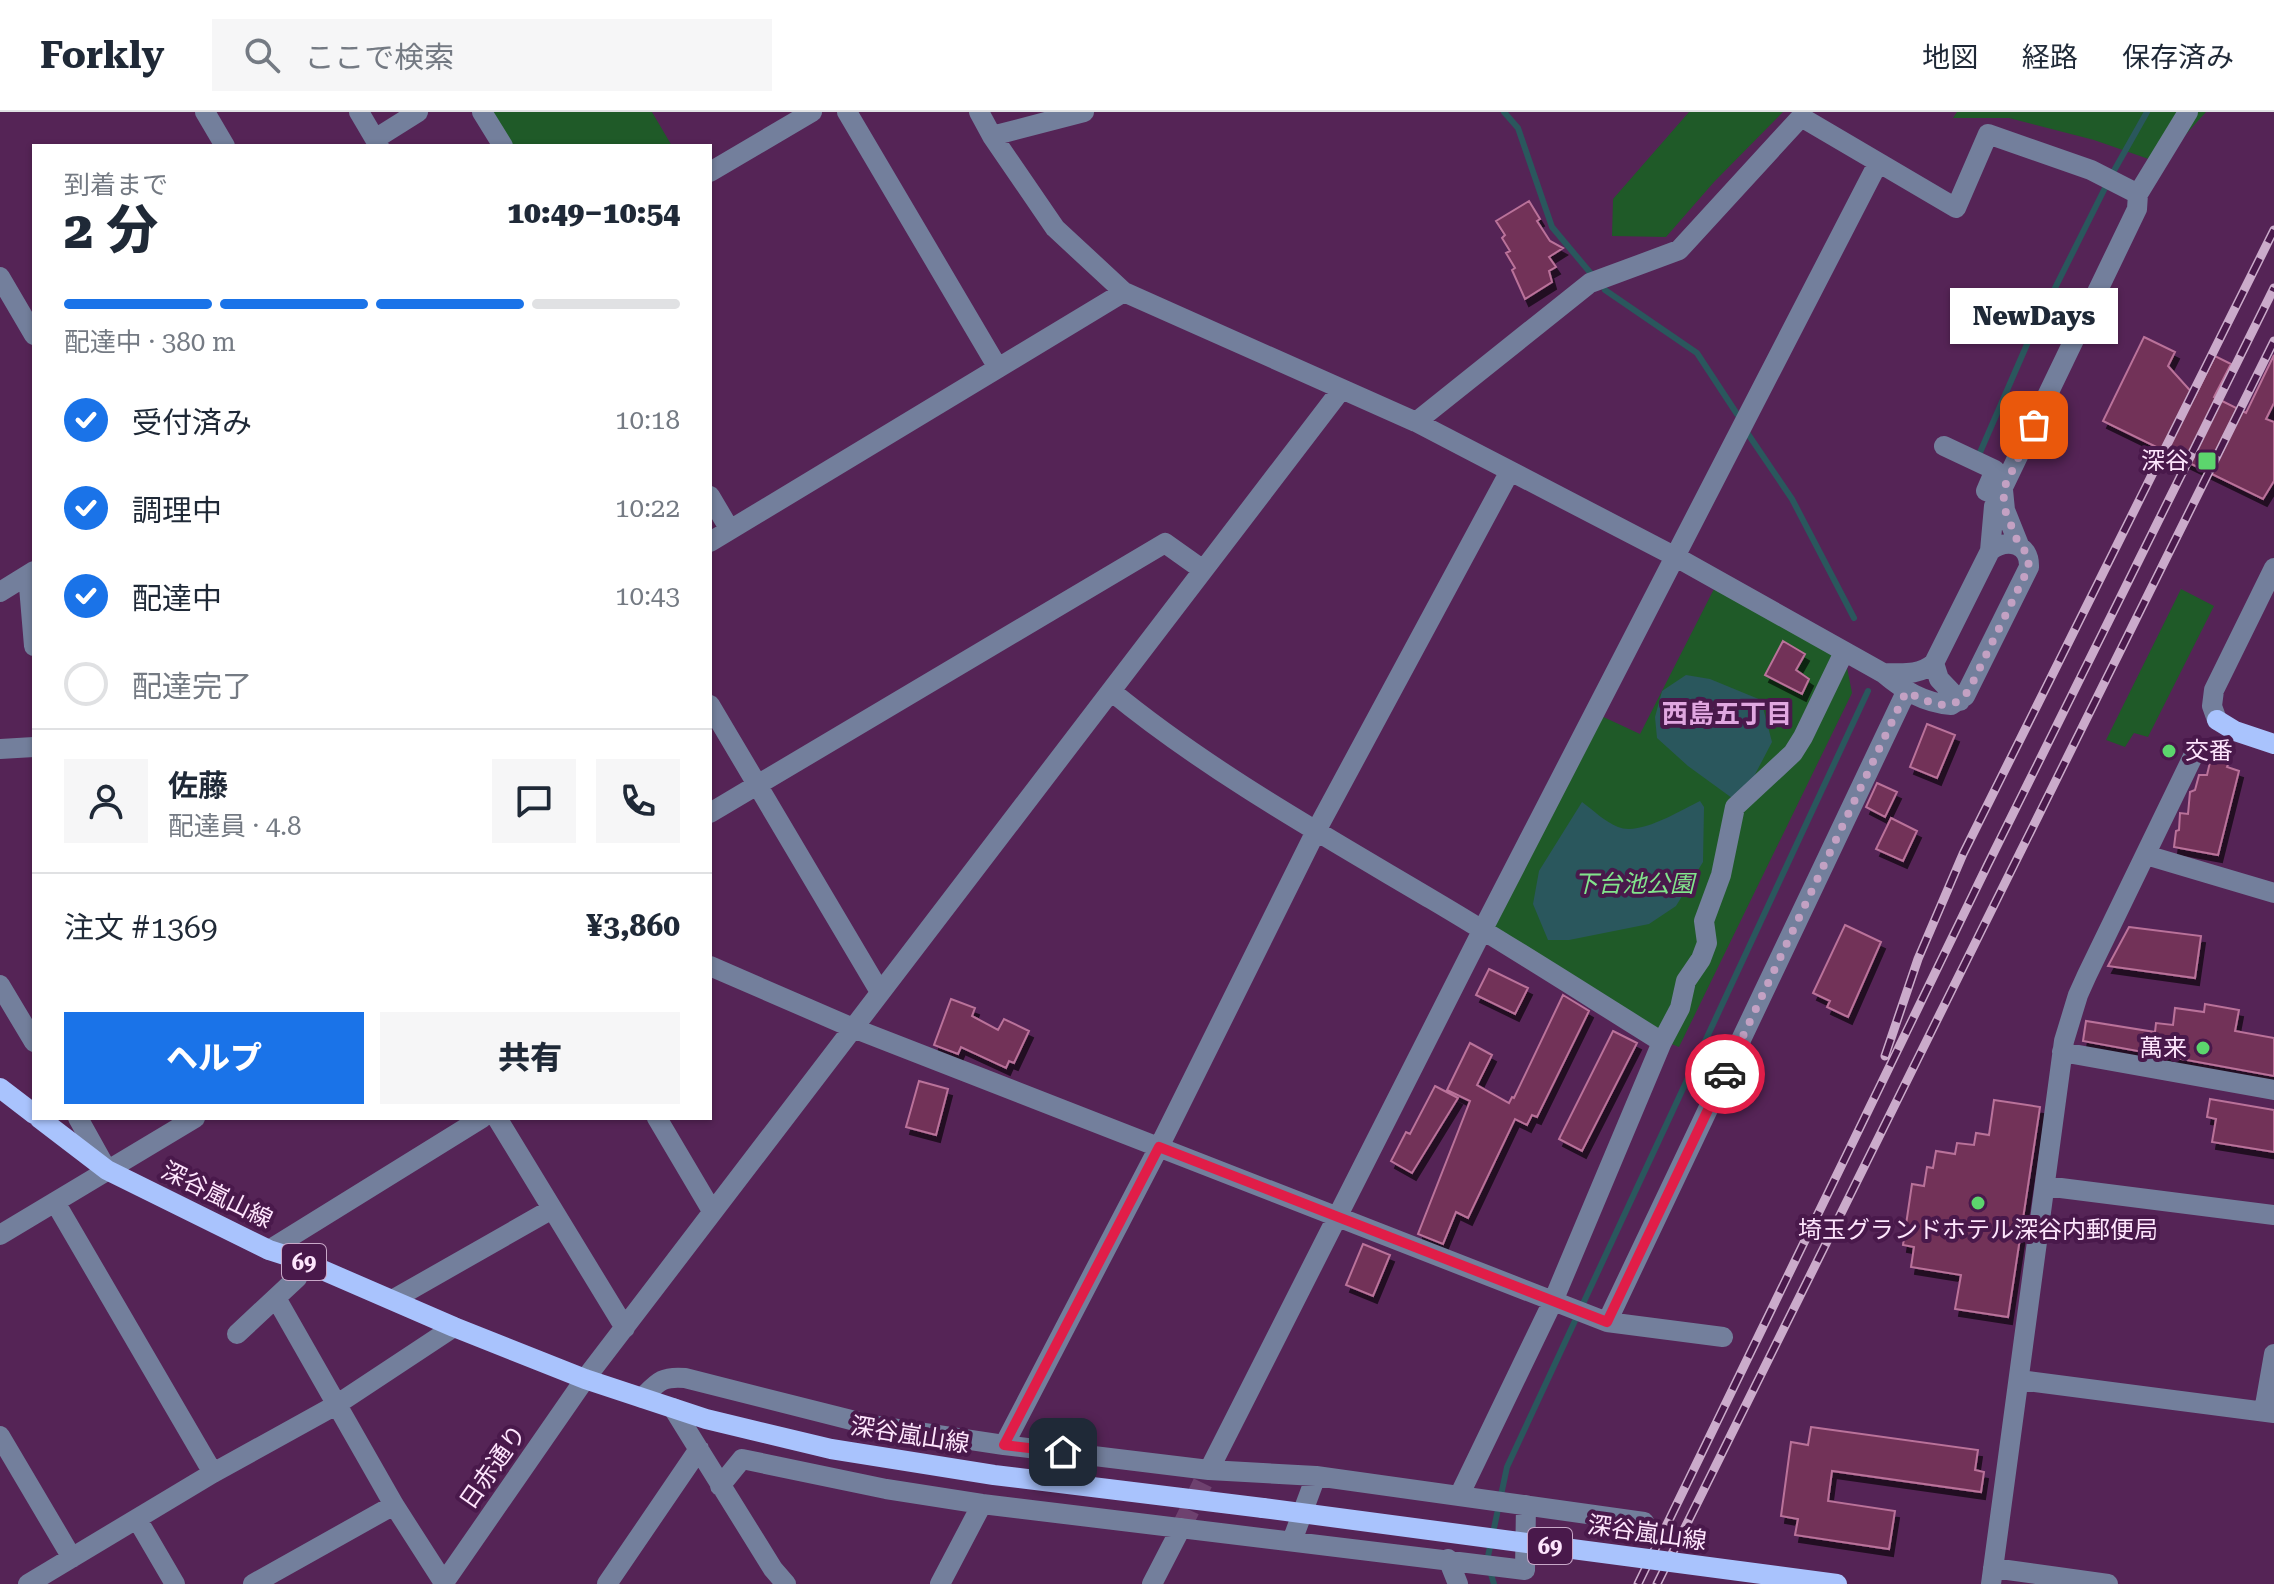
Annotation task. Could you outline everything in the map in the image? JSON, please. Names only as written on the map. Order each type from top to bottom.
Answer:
[{"type":"main road","points":[[2217,720],[2235,731],[2274,744]]},
{"type":"main road","points":[[0,1088],[32,1112]]},
{"type":"main road","name":"深谷嵐山線","points":[[42,1120],[107,1170],[269,1250],[585,1379],[673,1408],[831,1449],[994,1475],[1837,1584]]},
{"type":"street","points":[[205,112],[224,144]]},
{"type":"street","points":[[359,112],[377,143],[418,112]]},
{"type":"street","points":[[482,112],[502,144]]},
{"type":"street","points":[[712,171],[812,112]]},
{"type":"street","points":[[847,112],[998,368]]},
{"type":"street","points":[[979,112],[1055,228],[1124,292],[1416,422],[1676,557],[1941,705],[1951,705],[1960,701],[1970,688],[2029,567],[2027,553],[2019,545],[2005,510],[2006,483],[2001,473],[1991,493],[1986,491],[1995,470],[1944,446]]},
{"type":"street","points":[[992,136],[1084,112]]},
{"type":"street","points":[[1605,1320],[1898,681],[1934,663],[1990,551],[1994,506],[2137,209],[2135,193],[2188,112]]},
{"type":"street","points":[[1416,422],[1590,283],[1679,250],[1801,117],[1956,208],[1988,134],[2091,170],[2135,193]]},
{"type":"street","points":[[1209,1470],[1483,929],[1878,163]]},
{"type":"street","points":[[0,277],[32,332]]},
{"type":"street","points":[[712,541],[1124,292]]},
{"type":"street","name":"日赤通り","points":[[444,1584],[585,1379],[1341,390]]},
{"type":"street","points":[[1004,1445],[1159,1147],[1316,831],[1510,471]]},
{"type":"street","points":[[712,499],[730,530]]},
{"type":"street","points":[[712,812],[1165,543],[1203,570]]},
{"type":"street","points":[[1990,551],[2004,543],[2019,545]]},
{"type":"street","points":[[2217,720],[2212,706],[2214,690],[2274,568]]},
{"type":"street","points":[[0,592],[31,573],[32,597]]},
{"type":"street","points":[[1459,1496],[1554,1299],[1662,1042],[1680,1008],[1686,981],[1701,959],[1707,943],[1704,921],[1721,875],[1735,807],[1793,753],[1844,652]]},
{"type":"street","points":[[1934,663],[1939,679],[1960,701]]},
{"type":"street","points":[[1111,691],[1150,723],[1316,831],[1483,929],[1662,1042]]},
{"type":"street","points":[[712,708],[880,992]]},
{"type":"street","points":[[0,749],[32,747]]},
{"type":"street","points":[[2108,1584],[1992,1576],[2062,1052],[2078,995],[2197,748]]},
{"type":"street","points":[[2146,855],[2274,893]]},
{"type":"street","points":[[712,967],[853,1028],[1605,1320],[1723,1337]]},
{"type":"street","points":[[0,985],[32,1039]]},
{"type":"street","points":[[2062,1052],[2274,1090]]},
{"type":"street","points":[[79,1120],[107,1170]]},
{"type":"street","points":[[269,1250],[479,1120]]},
{"type":"street","points":[[498,1120],[625,1328]]},
{"type":"street","points":[[658,1120],[712,1211]]},
{"type":"street","points":[[0,1235],[107,1170],[172,1124]]},
{"type":"street","points":[[2045,1186],[2274,1215]]},
{"type":"street","points":[[55,1202],[213,1473]]},
{"type":"street","points":[[394,1299],[552,1209]]},
{"type":"street","points":[[237,1334],[297,1278],[297,1259]]},
{"type":"street","points":[[276,1298],[394,1505],[444,1584]]},
{"type":"street","points":[[28,1584],[213,1473],[336,1405],[454,1327]]},
{"type":"street","points":[[2020,1380],[2269,1412],[2274,1354]]},
{"type":"street","points":[[642,1398],[658,1381],[670,1376],[871,1425],[1004,1445],[1209,1470],[1316,1476],[1644,1522]]},
{"type":"street","points":[[673,1408],[774,1579]]},
{"type":"street","points":[[0,1436],[72,1558]]},
{"type":"street","points":[[607,1584],[699,1449]]},
{"type":"street","points":[[720,1486],[742,1459],[886,1489],[982,1504],[1525,1570],[1526,1505]]},
{"type":"street","points":[[1292,1541],[1316,1476]]},
{"type":"street","points":[[940,1584],[982,1504]]},
{"type":"street","points":[[253,1584],[394,1505]]},
{"type":"street","points":[[137,1519],[175,1584]]},
{"type":"street","points":[[1152,1584],[1181,1528]]},
{"type":"street","points":[[1448,1559],[1458,1584]]},
{"type":"green space","points":[[490,112],[652,112],[671,144],[510,144]]},
{"type":"green space","points":[[1689,112],[1783,112],[1714,182],[1666,237],[1612,236],[1613,199]]},
{"type":"green space","points":[[1957,112],[2206,112],[2160,163],[2094,140],[2009,118],[1953,118]]},
{"type":"green space","name":"下台池公園","points":[[1718,581],[1844,652],[1852,693],[1679,1047],[1654,1037],[1483,929],[1595,713],[1640,734]]},
{"type":"green space","points":[[2181,589],[2214,606],[2148,737],[2134,733],[2125,747],[2106,740]]},
{"type":"shaded area","points":[[1686,675],[1710,679],[1761,700],[1772,742],[1750,784],[1732,798],[1688,766],[1657,738],[1655,717],[1662,691]]},
{"type":"shaded area","points":[[1700,801],[1704,807],[1703,862],[1676,906],[1649,924],[1569,940],[1548,940],[1533,904],[1539,871],[1582,802],[1608,822],[1627,829],[1659,821]]},
{"type":"building","points":[[1529,201],[1550,241],[1563,248],[1549,257],[1556,267],[1549,271],[1552,282],[1525,299],[1512,270],[1515,268],[1506,253],[1510,251],[1502,238],[1505,235],[1496,221]]},
{"type":"building","points":[[2144,337],[2175,352],[2168,366],[2195,396],[2215,356],[2231,364],[2214,397],[2246,413],[2274,355],[2274,403],[2266,419],[2274,422],[2274,481],[2263,499],[2103,421]]},
{"type":"building","points":[[1783,641],[1805,654],[1796,670],[1809,679],[1802,694],[1765,675]]},
{"type":"building","points":[[1927,724],[1955,735],[1937,778],[1910,767]]},
{"type":"building","points":[[2211,758],[2229,762],[2227,767],[2239,771],[2218,855],[2174,847],[2180,813],[2188,814],[2190,792],[2195,790],[2199,775],[2207,775]]},
{"type":"building","points":[[1877,783],[1897,792],[1885,817],[1866,807]]},
{"type":"building","points":[[1891,818],[1917,831],[1903,861],[1876,849]]},
{"type":"building","points":[[1845,925],[1881,942],[1848,1017],[1827,1007],[1830,1001],[1813,993]]},
{"type":"building","points":[[2129,927],[2201,936],[2195,978],[2108,966]]},
{"type":"building","points":[[1489,969],[1528,988],[1515,1014],[1476,995]]},
{"type":"building","points":[[1563,995],[1589,1011],[1537,1117],[1532,1115],[1527,1125],[1515,1119],[1468,1218],[1456,1212],[1443,1244],[1418,1234],[1470,1101],[1447,1090],[1470,1043],[1492,1055],[1477,1085],[1509,1103]]},
{"type":"building","points":[[951,999],[975,1008],[972,1016],[998,1030],[1004,1019],[1029,1031],[1014,1063],[1009,1061],[1006,1068],[961,1047],[958,1054],[934,1045]]},
{"type":"building","points":[[2205,1004],[2239,1010],[2235,1031],[2274,1038],[2274,1076],[2083,1041],[2086,1021],[2155,1032],[2156,1023],[2173,1025],[2175,1008],[2204,1012]]},
{"type":"building","points":[[1613,1031],[1637,1043],[1582,1151],[1559,1139]]},
{"type":"building","points":[[919,1081],[948,1089],[936,1135],[906,1127]]},
{"type":"building","points":[[1435,1086],[1458,1098],[1412,1173],[1391,1161],[1406,1132],[1410,1134]]},
{"type":"building","points":[[2210,1099],[2274,1110],[2274,1152],[2212,1142],[2216,1119],[2207,1117]]},
{"type":"building","points":[[1994,1100],[2040,1107],[2008,1317],[1955,1309],[1961,1275],[1911,1267],[1914,1247],[1903,1245],[1912,1184],[1924,1186],[1927,1167],[1933,1168],[1936,1151],[1955,1154],[1957,1143],[1974,1145],[1976,1133],[1989,1135]]},
{"type":"building","points":[[1363,1244],[1390,1255],[1373,1296],[1346,1285]]},
{"type":"building","points":[[1811,1427],[1978,1450],[1975,1470],[1984,1472],[1981,1492],[1832,1471],[1828,1501],[1895,1511],[1889,1549],[1795,1535],[1798,1519],[1781,1516],[1791,1442],[1808,1445]]},
{"type":"waterway","points":[[1504,112],[1518,128],[1552,227],[1593,276]]},
{"type":"waterway","points":[[1978,457],[2028,342],[2111,176],[2147,112]]},
{"type":"waterway","points":[[1605,290],[1697,353],[1737,414]]},
{"type":"waterway","points":[[1748,434],[1792,499],[1854,618]]},
{"type":"waterway","points":[[1494,1584],[1487,1561],[1507,1467],[1868,691]]},
{"type":"tunnel","points":[[1181,1528],[1209,1470]]},
{"type":"railway","points":[[1885,1056],[1918,959],[1963,854],[2274,230]]},
{"type":"railway","points":[[1638,1584],[1988,864],[2274,288]]},
{"type":"railway","points":[[1657,1584],[2274,341]]},
{"type":"way so far","points":[[1725,1074],[1906,692],[1941,705],[1951,705],[1965,696],[2029,567],[2030,560],[2019,545],[2005,510],[2003,490],[2034,425]]},
{"type":"place","name":"NewDays","points":[[2034,425]]},
{"type":"place","name":"深谷","points":[[2207,461]]},
{"type":"place","name":"交番","points":[[2169,751]]},
{"type":"place","name":"萬来","points":[[2203,1048]]},
{"type":"place","name":"埼玉グランドホテル深谷内郵便局","points":[[1978,1203]]},
{"type":"district","name":"西島五丁目","points":[[1727,714]]},
{"type":"route","points":[[1063,1452],[1004,1445],[1159,1147],[1527,1288],[1607,1322],[1725,1074]]}]
